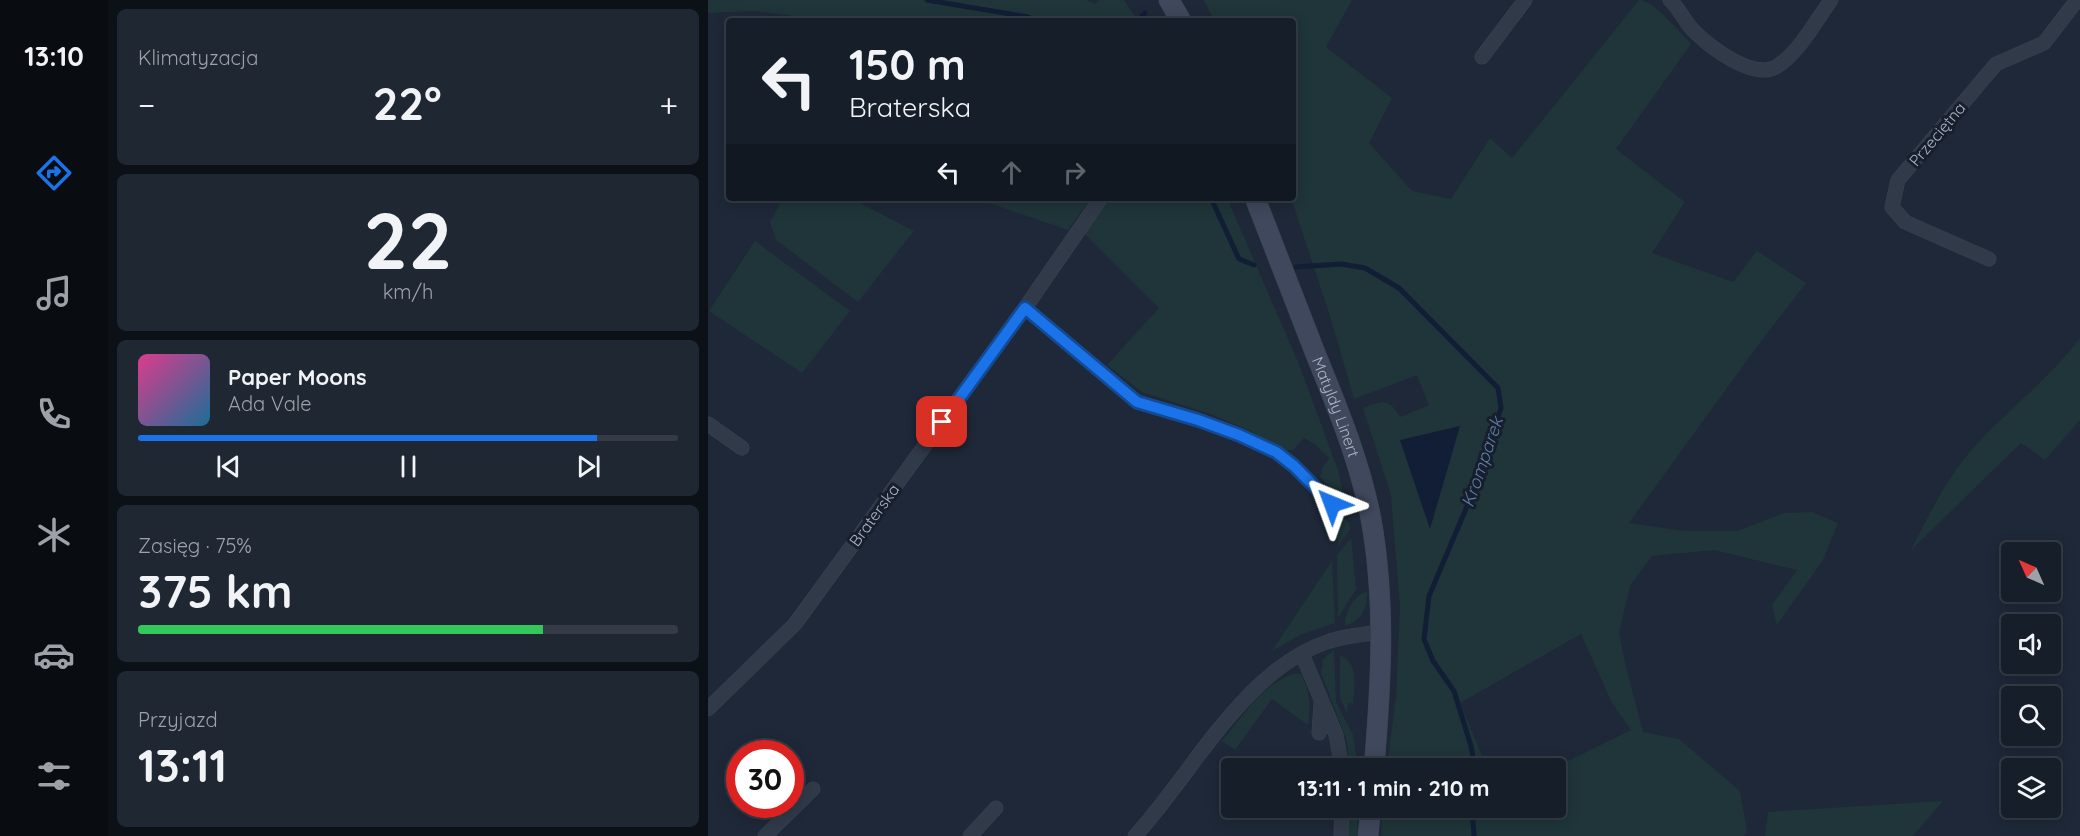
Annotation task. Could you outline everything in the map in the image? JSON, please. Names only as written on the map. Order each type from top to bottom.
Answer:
[{"type":"street","points":[[1169,0],[1179,18]]},
{"type":"street","points":[[1482,57],[1525,0]]},
{"type":"street","points":[[1670,0],[1692,30],[1708,44],[1737,63],[1760,70],[1774,68],[1792,54],[1831,0]]},
{"type":"street","name":"Przeciętna","points":[[1989,260],[1905,222],[1892,207],[1898,180],[1996,64],[2044,43],[2077,0]]},
{"type":"street","name":"Braterska","points":[[708,709],[795,624],[1025,308],[1099,201]]},
{"type":"street","name":"Matyldy Linert","points":[[1256,201],[1351,442],[1371,519],[1380,585],[1382,632],[1375,758]]},
{"type":"street","points":[[1025,308],[1137,402],[1198,420],[1276,452],[1294,466],[1332,504]]},
{"type":"street","points":[[708,424],[742,448]]},
{"type":"street","points":[[1135,836],[1241,704],[1270,675],[1302,654],[1327,642],[1382,632]]},
{"type":"street","points":[[1302,654],[1336,735],[1340,758]]},
{"type":"street","points":[[1319,733],[1321,702]]},
{"type":"street","points":[[765,836],[813,789]]},
{"type":"street","points":[[970,836],[996,808]]},
{"type":"street","points":[[1341,836],[1342,818]]},
{"type":"street","points":[[1368,836],[1370,818]]},
{"type":"green space","points":[[708,0],[1087,0],[1095,4],[1099,0],[1124,0],[1136,18],[809,18],[754,11],[708,13]]},
{"type":"green space","points":[[1204,0],[1352,0],[1326,47],[1392,98],[1369,143],[1412,191],[1451,199],[1490,138],[1512,158],[1639,0],[1652,5],[1691,44],[1616,149],[1685,202],[1652,253],[1733,282],[1757,251],[1806,283],[1629,523],[1685,531],[1737,531],[1784,513],[1812,512],[1838,523],[1823,560],[1777,625],[1772,605],[1797,570],[1714,550],[1652,556],[1630,586],[1619,633],[1643,732],[1679,739],[1740,791],[1747,831],[1744,836],[1381,836],[1382,818],[1566,818],[1566,762],[1631,730],[1612,703],[1581,634],[1460,703],[1483,758],[1388,758],[1396,695],[1400,607],[1391,495],[1363,408],[1384,402],[1392,406],[1400,417],[1429,405],[1417,375],[1354,399],[1330,316],[1292,201],[1296,201],[1296,18],[1213,18]]},
{"type":"green space","points":[[781,201],[856,201],[914,231],[858,302],[776,240],[770,222]]},
{"type":"green space","points":[[983,201],[1089,201],[1068,230]]},
{"type":"green space","points":[[1106,201],[1228,201],[1298,362],[1338,470],[1348,515],[1335,503],[1338,499],[1320,477],[1329,458],[1316,445],[1304,438],[1293,450],[1282,451],[1249,430],[1210,414],[1142,392],[1107,365],[1159,308],[1084,233]]},
{"type":"green space","points":[[755,241],[850,311],[802,373],[709,311]]},
{"type":"green space","points":[[2080,338],[2080,420],[2045,460],[2021,443],[1911,550],[1939,497],[1964,459],[1987,433],[2042,381]]},
{"type":"green space","points":[[1337,512],[1349,523],[1350,530],[1338,546]]},
{"type":"green space","points":[[1351,538],[1356,589],[1338,618],[1337,555]]},
{"type":"green space","points":[[1332,561],[1335,623],[1302,634],[1272,651]]},
{"type":"green space","points":[[1367,592],[1365,609],[1362,614],[1351,624],[1345,626],[1351,605],[1358,596]]},
{"type":"green space","points":[[1334,650],[1336,702],[1353,735],[1356,758],[1348,758],[1347,741],[1321,673],[1323,659]]},
{"type":"green space","points":[[1340,655],[1351,664],[1355,683],[1353,704],[1348,703],[1347,713],[1340,698]]},
{"type":"green space","points":[[1301,674],[1308,693],[1308,725],[1272,699],[1235,750],[1222,741],[1263,693],[1283,678]]},
{"type":"green space","points":[[1943,801],[1913,836],[1765,836],[1768,812]]},
{"type":"green space","points":[[1348,818],[1358,818],[1357,836],[1347,836]]},
{"type":"water","points":[[1460,426],[1430,529],[1400,440]]},
{"type":"waterway","name":"Kromparek","points":[[927,0],[1030,18]]},
{"type":"waterway","points":[[1141,18],[1145,13]]},
{"type":"waterway","name":"Kromparek","points":[[1212,201],[1239,259],[1254,265]]},
{"type":"waterway","name":"Kromparek","points":[[1296,267],[1341,264],[1365,268],[1399,288],[1498,388],[1501,408],[1468,504],[1429,596],[1424,639],[1433,661],[1454,691],[1473,758]]},
{"type":"waterway","name":"Kromparek","points":[[1473,818],[1474,836]]},
{"type":"route","points":[[942,422],[1025,308],[1137,402],[1198,420],[1276,452],[1294,466],[1332,504]]}]
